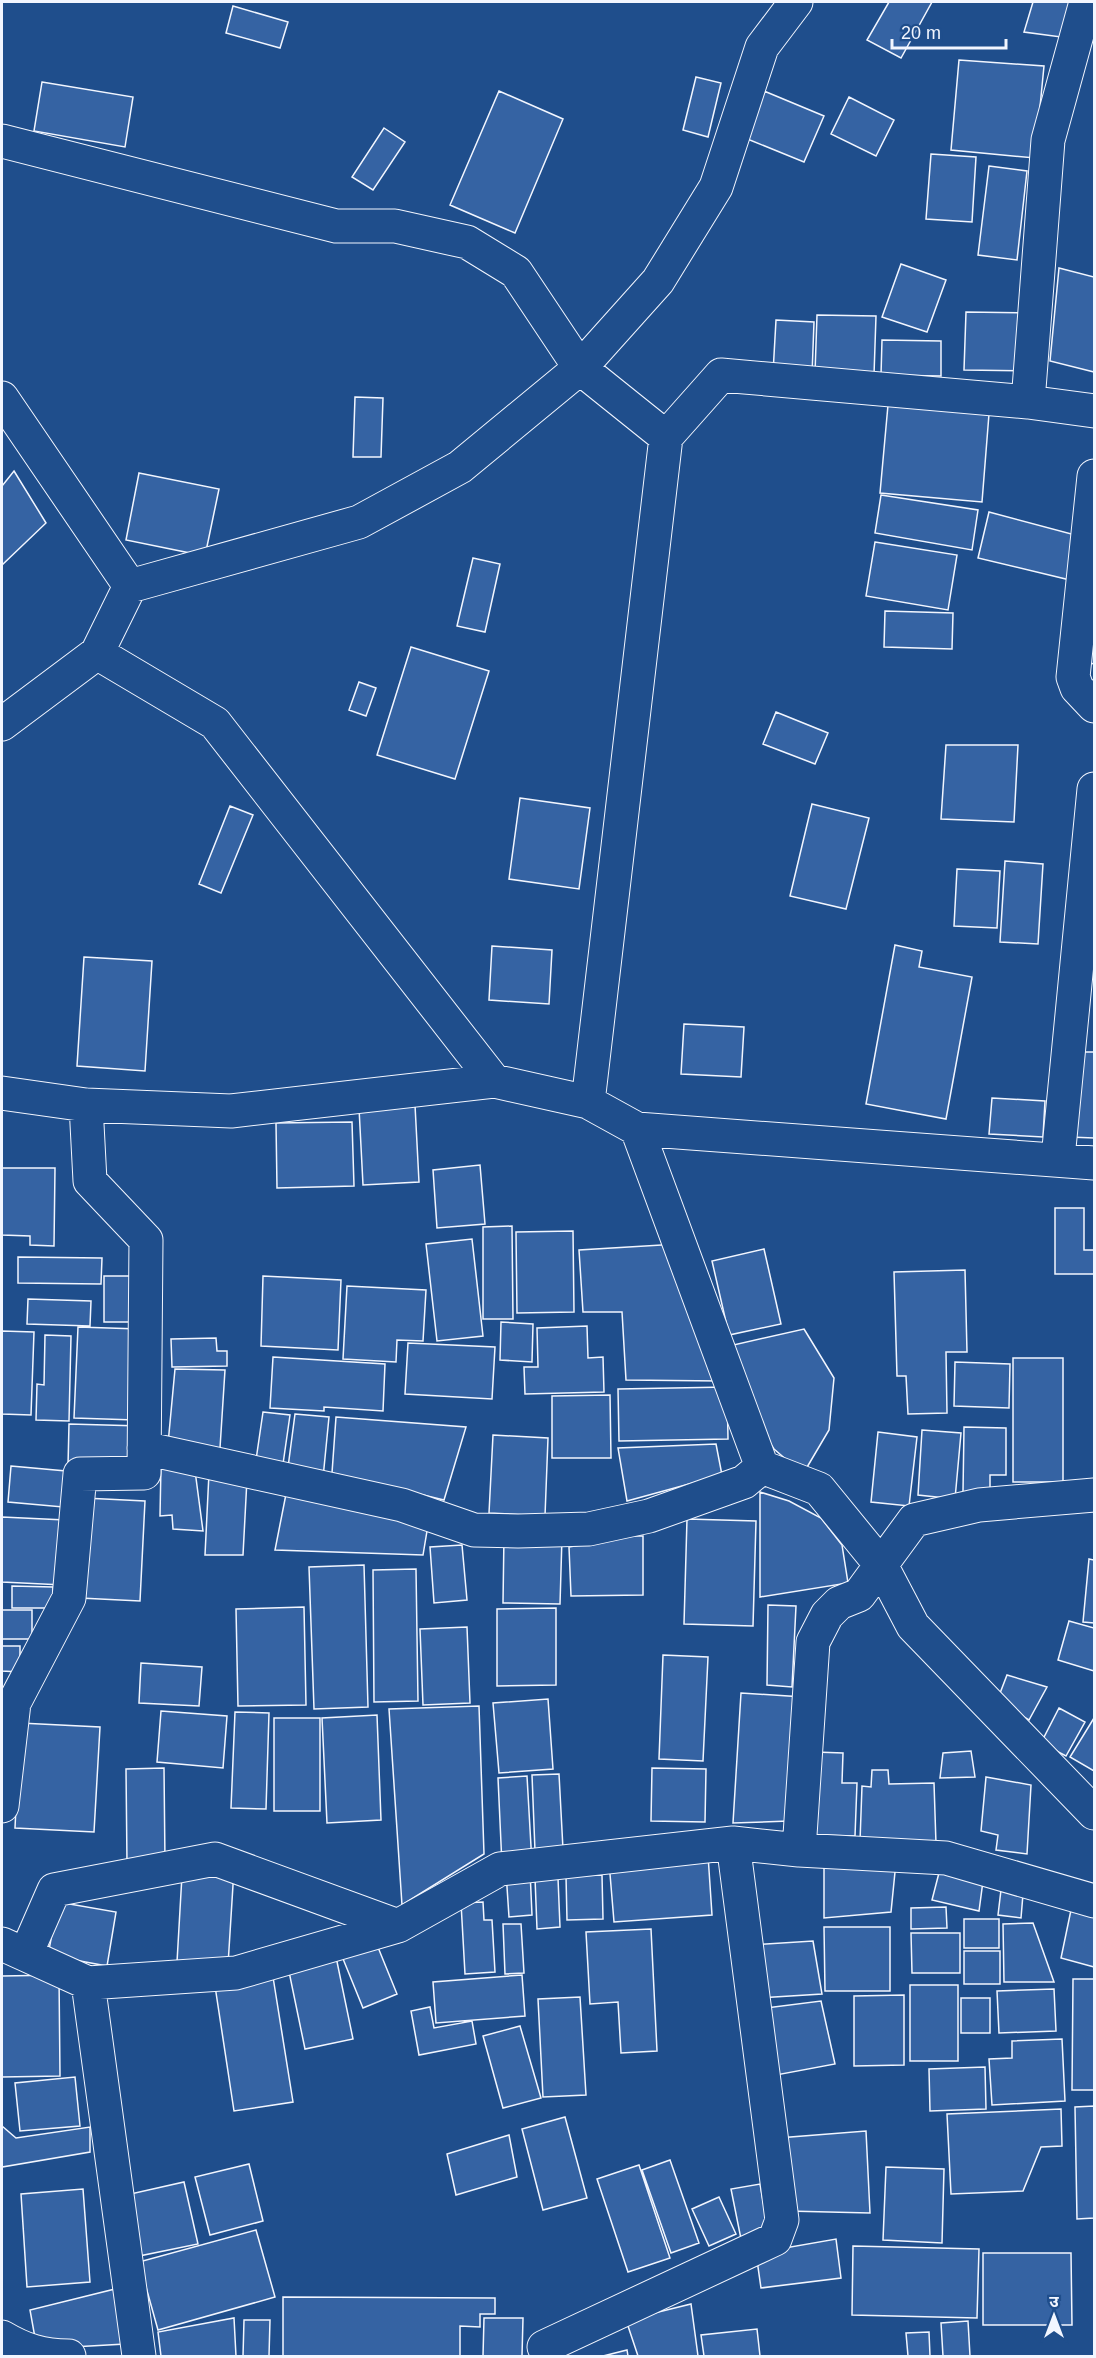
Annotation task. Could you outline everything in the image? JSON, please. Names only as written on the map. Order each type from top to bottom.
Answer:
[{"type":"street","points":[[2,724],[97,653],[130,586],[359,522],[460,467],[580,368],[658,281],[716,187],[762,47],[796,2]]},
{"type":"street","points":[[1028,402],[1048,140],[1086,2]]},
{"type":"street","points":[[2,141],[336,226],[395,226],[466,242],[516,272],[580,368],[666,437]]},
{"type":"street","points":[[588,1102],[666,437],[721,375],[1028,402],[1095,411]]},
{"type":"street","points":[[2,398],[130,586]]},
{"type":"street","points":[[1095,476],[1073,677],[1077,688],[1095,706]]},
{"type":"street","points":[[97,653],[215,723],[494,1081]]},
{"type":"street","points":[[1058,1158],[1095,789]]},
{"type":"street","points":[[2,1093],[86,1105],[231,1111],[494,1081],[588,1102],[638,1129],[1058,1158],[1095,1163]]},
{"type":"street","points":[[2,1806],[14,1703],[69,1598],[80,1474],[144,1473],[146,1240],[90,1181],[86,1105]]},
{"type":"street","points":[[638,1129],[762,1467],[819,1489],[881,1565],[913,1626],[1095,1813]]},
{"type":"street","points":[[144,1448],[402,1505],[474,1530],[518,1532],[589,1529],[649,1516],[744,1482],[762,1467]]},
{"type":"street","points":[[799,1850],[813,1642],[826,1615],[839,1604],[859,1595],[914,1520],[979,1505],[1095,1495]]},
{"type":"street","points":[[544,2347],[775,2239],[779,2229],[782,2220],[733,1843]]},
{"type":"street","points":[[398,1926],[215,1859],[54,1890],[14,1949],[88,1983],[236,1973],[398,1926],[500,1869],[733,1843],[799,1850],[946,1858],[1095,1901]]},
{"type":"street","points":[[88,1983],[139,2356]]},
{"type":"street","points":[[2,2337],[22,2349],[45,2356],[69,2356]]},
{"type":"building","points":[[889,2],[932,2],[901,58],[867,40]]},
{"type":"building","points":[[1033,2],[1072,2],[1061,37],[1024,32]]},
{"type":"building","points":[[233,6],[288,22],[280,48],[226,33]]},
{"type":"building","points":[[959,60],[1044,66],[1035,158],[951,150]]},
{"type":"building","points":[[696,77],[721,83],[708,137],[683,130]]},
{"type":"building","points":[[42,82],[133,97],[125,147],[34,131]]},
{"type":"building","points":[[499,91],[563,119],[515,233],[450,205]]},
{"type":"building","points":[[764,91],[824,116],[804,162],[745,138]]},
{"type":"building","points":[[849,97],[894,120],[876,156],[831,134]]},
{"type":"building","points":[[384,128],[405,142],[373,190],[352,177]]},
{"type":"building","points":[[931,154],[976,157],[972,222],[926,219]]},
{"type":"building","points":[[989,166],[1027,171],[1017,260],[978,255]]},
{"type":"building","points":[[901,264],[946,280],[927,332],[882,317]]},
{"type":"building","points":[[1059,268],[1094,277],[1094,372],[1050,361]]},
{"type":"building","points":[[966,312],[1027,313],[1026,371],[964,370]]},
{"type":"building","points":[[817,315],[876,316],[874,375],[815,373]]},
{"type":"building","points":[[776,320],[814,322],[812,375],[773,373]]},
{"type":"building","points":[[882,340],[941,341],[941,376],[881,375]]},
{"type":"building","points":[[355,397],[383,398],[381,457],[353,457]]},
{"type":"building","points":[[888,405],[989,414],[982,502],[880,493]]},
{"type":"building","points":[[14,471],[46,523],[2,565],[2,486]]},
{"type":"building","points":[[139,473],[219,489],[205,556],[126,540]]},
{"type":"building","points":[[881,495],[978,510],[972,550],[875,533]]},
{"type":"building","points":[[989,512],[1079,536],[1070,580],[978,558]]},
{"type":"building","points":[[875,542],[957,555],[948,610],[866,596]]},
{"type":"building","points":[[473,558],[500,564],[485,632],[457,626]]},
{"type":"building","points":[[885,611],[953,613],[952,649],[884,647]]},
{"type":"building","points":[[1094,623],[1094,664],[1090,663]]},
{"type":"building","points":[[411,647],[489,671],[455,779],[377,755]]},
{"type":"building","points":[[359,682],[376,688],[366,716],[349,710]]},
{"type":"building","points":[[776,712],[828,733],[815,764],[763,744]]},
{"type":"building","points":[[946,745],[1018,745],[1014,822],[941,819]]},
{"type":"building","points":[[520,798],[590,808],[579,889],[509,879]]},
{"type":"building","points":[[812,804],[869,818],[846,909],[790,896]]},
{"type":"building","points":[[230,806],[253,815],[221,893],[199,884]]},
{"type":"building","points":[[1005,861],[1043,864],[1038,944],[1000,942]]},
{"type":"building","points":[[957,869],[1000,871],[997,928],[954,926]]},
{"type":"building","points":[[895,945],[922,951],[919,967],[972,977],[946,1119],[866,1104]]},
{"type":"building","points":[[492,946],[552,950],[549,1004],[489,1000]]},
{"type":"building","points":[[84,957],[152,961],[145,1071],[77,1066]]},
{"type":"building","points":[[684,1024],[744,1027],[741,1077],[681,1074]]},
{"type":"building","points":[[1073,1052],[1094,1052],[1094,1138],[1069,1137]]},
{"type":"building","points":[[992,1098],[1045,1101],[1043,1137],[989,1134]]},
{"type":"building","points":[[415,1105],[419,1182],[363,1185],[359,1108]]},
{"type":"building","points":[[352,1122],[354,1186],[277,1188],[276,1123]]},
{"type":"building","points":[[480,1165],[485,1224],[437,1228],[433,1170]]},
{"type":"building","points":[[2,1168],[55,1168],[54,1246],[30,1245],[30,1236],[2,1235]]},
{"type":"building","points":[[1055,1208],[1084,1208],[1084,1250],[1094,1250],[1094,1274],[1055,1274]]},
{"type":"building","points":[[512,1226],[513,1319],[483,1319],[483,1227]]},
{"type":"building","points":[[573,1231],[574,1312],[517,1313],[516,1232]]},
{"type":"building","points":[[472,1239],[483,1336],[437,1341],[426,1244]]},
{"type":"building","points":[[678,1244],[720,1381],[626,1380],[622,1312],[583,1312],[579,1250]]},
{"type":"building","points":[[764,1249],[781,1324],[729,1335],[712,1261]]},
{"type":"building","points":[[18,1257],[102,1258],[101,1284],[18,1283]]},
{"type":"building","points":[[965,1270],[967,1352],[946,1352],[947,1413],[908,1414],[906,1376],[897,1376],[894,1272]]},
{"type":"building","points":[[104,1276],[130,1276],[130,1322],[104,1322]]},
{"type":"building","points":[[263,1276],[341,1280],[338,1350],[261,1346]]},
{"type":"building","points":[[347,1286],[426,1290],[423,1341],[397,1340],[396,1362],[343,1359]]},
{"type":"building","points":[[28,1299],[91,1301],[90,1326],[27,1324]]},
{"type":"building","points":[[501,1322],[533,1324],[532,1362],[500,1360]]},
{"type":"building","points":[[587,1326],[588,1358],[603,1357],[604,1392],[525,1394],[524,1367],[538,1367],[537,1328]]},
{"type":"building","points":[[78,1327],[139,1329],[135,1420],[74,1418]]},
{"type":"building","points":[[804,1329],[834,1378],[829,1430],[803,1474],[774,1449],[755,1420],[729,1346]]},
{"type":"building","points":[[2,1331],[34,1332],[31,1415],[2,1414]]},
{"type":"building","points":[[45,1335],[71,1336],[69,1421],[36,1420],[37,1384],[44,1385]]},
{"type":"building","points":[[216,1338],[217,1351],[227,1351],[227,1366],[172,1367],[171,1339]]},
{"type":"building","points":[[408,1343],[495,1347],[492,1399],[405,1394]]},
{"type":"building","points":[[273,1357],[385,1364],[383,1411],[324,1407],[324,1411],[270,1408]]},
{"type":"building","points":[[1013,1358],[1063,1358],[1063,1482],[1013,1482]]},
{"type":"building","points":[[955,1362],[1010,1364],[1009,1408],[954,1406]]},
{"type":"building","points":[[175,1369],[225,1370],[220,1448],[168,1444]]},
{"type":"building","points":[[727,1387],[728,1439],[619,1441],[618,1389]]},
{"type":"building","points":[[610,1395],[611,1458],[552,1458],[552,1396]]},
{"type":"building","points":[[263,1412],[290,1415],[283,1464],[256,1460]]},
{"type":"building","points":[[295,1414],[329,1417],[323,1478],[287,1475]]},
{"type":"building","points":[[336,1417],[466,1427],[444,1500],[332,1473]]},
{"type":"building","points":[[69,1424],[141,1426],[140,1467],[68,1466]]},
{"type":"building","points":[[964,1427],[1006,1428],[1006,1475],[990,1475],[990,1492],[963,1492]]},
{"type":"building","points":[[922,1430],[961,1433],[955,1499],[918,1495]]},
{"type":"building","points":[[878,1432],[917,1437],[909,1506],[871,1502]]},
{"type":"building","points":[[493,1435],[548,1438],[545,1516],[489,1513]]},
{"type":"building","points":[[716,1444],[722,1475],[627,1501],[618,1448]]},
{"type":"building","points":[[194,1463],[203,1531],[173,1529],[172,1515],[160,1516],[161,1465]]},
{"type":"building","points":[[11,1466],[77,1472],[74,1508],[8,1502]]},
{"type":"building","points":[[209,1473],[247,1479],[243,1555],[205,1555]]},
{"type":"building","points":[[287,1489],[428,1525],[423,1555],[275,1550]]},
{"type":"building","points":[[760,1492],[789,1501],[821,1518],[842,1545],[848,1583],[760,1597]]},
{"type":"building","points":[[84,1498],[145,1501],[140,1601],[80,1598]]},
{"type":"building","points":[[2,1517],[65,1520],[63,1585],[2,1582]]},
{"type":"building","points":[[687,1519],[756,1521],[753,1626],[684,1624]]},
{"type":"building","points":[[504,1535],[562,1537],[560,1604],[503,1603]]},
{"type":"building","points":[[630,1536],[643,1536],[643,1595],[571,1596],[569,1547]]},
{"type":"building","points":[[462,1545],[467,1600],[434,1603],[430,1547]]},
{"type":"building","points":[[1089,1559],[1094,1560],[1094,1623],[1083,1622]]},
{"type":"building","points":[[364,1565],[368,1707],[314,1709],[309,1567]]},
{"type":"building","points":[[416,1569],[418,1701],[374,1702],[373,1570]]},
{"type":"building","points":[[12,1586],[53,1587],[53,1608],[12,1608]]},
{"type":"building","points":[[768,1605],[796,1606],[792,1687],[767,1685]]},
{"type":"building","points":[[304,1607],[306,1705],[238,1706],[236,1609]]},
{"type":"building","points":[[556,1608],[556,1685],[497,1686],[497,1609]]},
{"type":"building","points":[[2,1610],[32,1610],[32,1639],[2,1639]]},
{"type":"building","points":[[1069,1621],[1094,1628],[1094,1671],[1058,1660]]},
{"type":"building","points":[[467,1627],[470,1703],[423,1705],[420,1629]]},
{"type":"building","points":[[2,1646],[20,1646],[20,1672],[2,1671]]},
{"type":"building","points":[[663,1655],[708,1657],[703,1761],[659,1759]]},
{"type":"building","points":[[141,1663],[202,1667],[199,1706],[139,1703]]},
{"type":"building","points":[[1007,1675],[1047,1687],[1029,1720],[997,1701]]},
{"type":"building","points":[[741,1693],[803,1697],[789,1821],[733,1823]]},
{"type":"building","points":[[548,1699],[553,1769],[499,1773],[493,1703]]},
{"type":"building","points":[[479,1706],[484,1854],[402,1905],[389,1709]]},
{"type":"building","points":[[1059,1708],[1085,1722],[1066,1756],[1041,1743]]},
{"type":"building","points":[[161,1711],[227,1716],[223,1768],[157,1762]]},
{"type":"building","points":[[235,1712],[269,1713],[266,1809],[231,1808]]},
{"type":"building","points":[[377,1715],[381,1820],[327,1823],[322,1718]]},
{"type":"building","points":[[274,1718],[320,1718],[320,1811],[274,1811]]},
{"type":"building","points":[[1094,1718],[1094,1771],[1070,1757]]},
{"type":"building","points":[[20,1723],[100,1727],[94,1832],[15,1828]]},
{"type":"building","points":[[971,1751],[975,1777],[940,1778],[943,1753]]},
{"type":"building","points":[[815,1752],[843,1753],[842,1783],[857,1783],[855,1836],[808,1835]]},
{"type":"building","points":[[164,1768],[165,1862],[127,1863],[126,1769]]},
{"type":"building","points":[[652,1768],[706,1769],[705,1822],[651,1821]]},
{"type":"building","points":[[872,1770],[888,1770],[889,1784],[934,1783],[936,1844],[860,1841],[862,1786],[871,1787]]},
{"type":"building","points":[[559,1774],[563,1849],[535,1851],[532,1775]]},
{"type":"building","points":[[527,1776],[532,1864],[502,1865],[498,1778]]},
{"type":"building","points":[[986,1777],[1031,1785],[1027,1854],[996,1850],[998,1835],[981,1831]]},
{"type":"building","points":[[708,1855],[712,1915],[614,1922],[609,1862]]},
{"type":"building","points":[[824,1857],[896,1862],[891,1912],[824,1918]]},
{"type":"building","points":[[234,1869],[228,1965],[177,1962],[182,1875]]},
{"type":"building","points":[[940,1869],[983,1881],[979,1911],[932,1900]]},
{"type":"building","points":[[530,1871],[532,1915],[509,1917],[506,1872]]},
{"type":"building","points":[[602,1875],[603,1919],[567,1920],[566,1876]]},
{"type":"building","points":[[535,1878],[558,1878],[560,1927],[537,1929]]},
{"type":"building","points":[[1001,1890],[1023,1894],[1021,1918],[998,1915]]},
{"type":"building","points":[[58,1902],[116,1912],[107,1966],[48,1955]]},
{"type":"building","points":[[483,1902],[484,1920],[492,1920],[495,1972],[465,1974],[461,1903]]},
{"type":"building","points":[[946,1907],[947,1928],[911,1929],[911,1908]]},
{"type":"building","points":[[1071,1910],[1094,1915],[1094,1967],[1061,1958]]},
{"type":"building","points":[[964,1919],[999,1919],[999,1948],[964,1948]]},
{"type":"building","points":[[1033,1923],[1054,1982],[1004,1982],[1003,1924]]},
{"type":"building","points":[[503,1924],[521,1924],[524,1973],[505,1974]]},
{"type":"building","points":[[824,1927],[890,1927],[890,1991],[825,1991]]},
{"type":"building","points":[[651,1929],[657,2051],[621,2053],[618,2002],[590,2004],[586,1932]]},
{"type":"building","points":[[911,1933],[960,1933],[960,1973],[912,1973]]},
{"type":"building","points":[[373,1935],[397,1994],[363,2008],[339,1949]]},
{"type":"building","points":[[813,1941],[822,1994],[757,1998],[751,1945]]},
{"type":"building","points":[[964,1951],[1000,1951],[1000,1984],[964,1984]]},
{"type":"building","points":[[335,1952],[353,2039],[305,2049],[287,1962]]},
{"type":"building","points":[[59,1975],[60,2076],[2,2077],[2,1976]]},
{"type":"building","points":[[522,1975],[525,2016],[436,2023],[433,1982]]},
{"type":"building","points":[[273,1977],[293,2102],[234,2111],[215,1986]]},
{"type":"building","points":[[1073,1979],[1094,1979],[1094,2090],[1072,2090]]},
{"type":"building","points":[[910,1985],[958,1985],[958,2061],[910,2061]]},
{"type":"building","points":[[1054,1989],[1056,2031],[999,2033],[997,1991]]},
{"type":"building","points":[[904,1995],[904,2065],[854,2066],[854,1996]]},
{"type":"building","points":[[580,1997],[586,2095],[543,2097],[538,1999]]},
{"type":"building","points":[[961,1998],[990,1998],[990,2033],[961,2033]]},
{"type":"building","points":[[821,2001],[835,2064],[771,2076],[758,2009]]},
{"type":"building","points":[[430,2007],[434,2028],[472,2021],[476,2044],[419,2055],[411,2011]]},
{"type":"building","points":[[520,2026],[541,2098],[503,2108],[483,2036]]},
{"type":"building","points":[[1062,2039],[1065,2101],[992,2105],[989,2059],[1012,2058],[1012,2041]]},
{"type":"building","points":[[985,2067],[986,2109],[930,2111],[929,2069]]},
{"type":"building","points":[[75,2077],[80,2126],[20,2131],[15,2083]]},
{"type":"building","points":[[1094,2106],[1094,2218],[1077,2219],[1075,2107]]},
{"type":"building","points":[[1061,2109],[1062,2146],[1041,2147],[1023,2191],[951,2194],[947,2114]]},
{"type":"building","points":[[565,2117],[587,2198],[543,2210],[522,2129]]},
{"type":"building","points":[[2,2126],[16,2138],[90,2127],[90,2152],[2,2167]]},
{"type":"building","points":[[866,2131],[870,2213],[787,2211],[778,2138]]},
{"type":"building","points":[[509,2135],[517,2177],[456,2195],[447,2154]]},
{"type":"building","points":[[670,2160],[699,2243],[671,2253],[642,2170]]},
{"type":"building","points":[[249,2164],[263,2221],[210,2235],[195,2177]]},
{"type":"building","points":[[639,2165],[670,2258],[628,2272],[597,2179]]},
{"type":"building","points":[[886,2167],[944,2169],[942,2243],[883,2240]]},
{"type":"building","points":[[184,2182],[198,2244],[139,2256],[126,2195]]},
{"type":"building","points":[[760,2184],[769,2234],[741,2239],[731,2189]]},
{"type":"building","points":[[83,2189],[90,2282],[27,2287],[21,2194]]},
{"type":"building","points":[[719,2197],[736,2234],[709,2246],[692,2209]]},
{"type":"building","points":[[256,2230],[275,2297],[158,2330],[139,2262]]},
{"type":"building","points":[[836,2239],[841,2278],[761,2288],[756,2253]]},
{"type":"building","points":[[853,2246],[979,2249],[977,2318],[852,2315]]},
{"type":"building","points":[[983,2253],[1071,2253],[1072,2325],[983,2325]]},
{"type":"building","points":[[115,2289],[125,2344],[37,2349],[30,2310]]},
{"type":"building","points":[[283,2297],[495,2298],[495,2314],[480,2314],[480,2327],[460,2326],[460,2356],[283,2356]]},
{"type":"building","points":[[691,2304],[698,2356],[638,2356],[626,2320]]},
{"type":"building","points":[[234,2318],[236,2356],[161,2356],[158,2332]]},
{"type":"building","points":[[484,2318],[523,2318],[522,2356],[483,2356]]},
{"type":"building","points":[[244,2320],[270,2320],[269,2356],[243,2356]]},
{"type":"building","points":[[968,2321],[970,2356],[943,2356],[941,2323]]},
{"type":"building","points":[[757,2329],[760,2356],[704,2356],[701,2335]]},
{"type":"building","points":[[929,2332],[930,2356],[908,2356],[906,2333]]},
{"type":"building","points":[[627,2350],[628,2356],[603,2356]]}]
